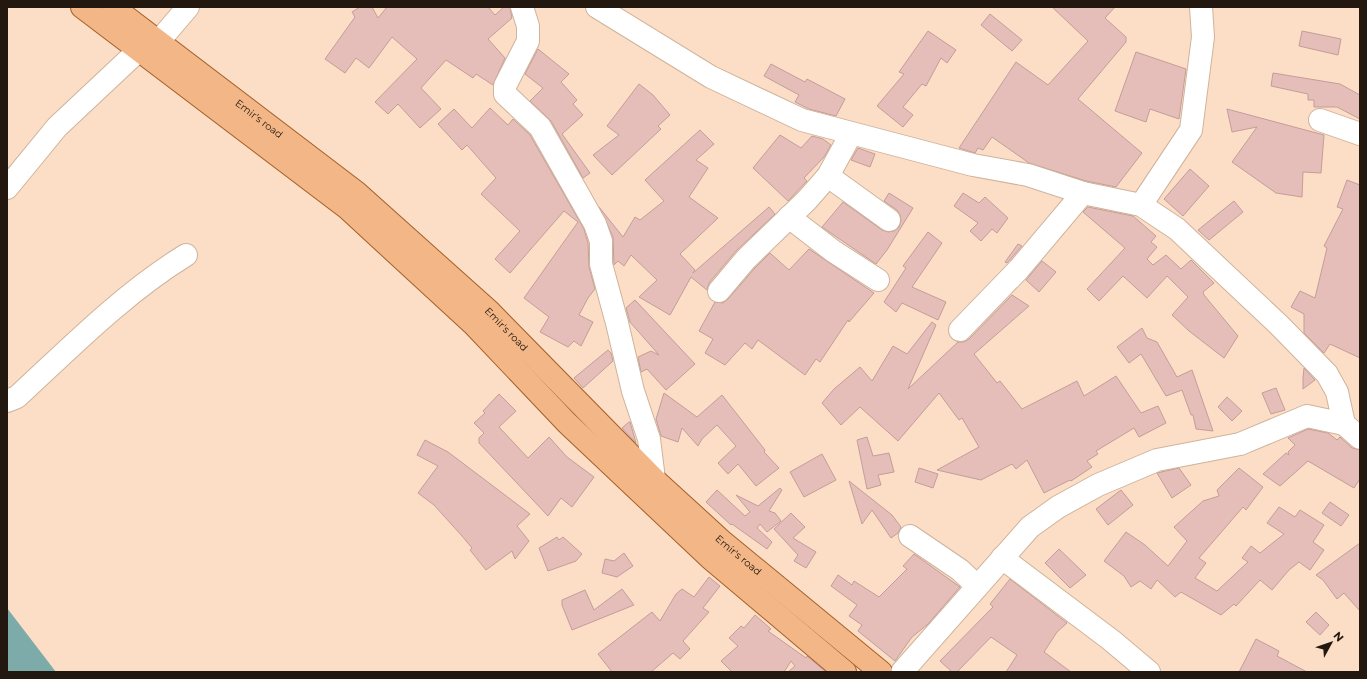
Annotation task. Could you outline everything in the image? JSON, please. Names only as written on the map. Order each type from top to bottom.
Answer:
[{"type":"main road","name":"Emir's road","points":[[82,7],[347,208],[474,325],[567,423],[699,547],[845,672]]},
{"type":"main road","name":"Emir's road","points":[[113,7],[356,192],[489,311],[654,479],[724,542],[881,672]]},
{"type":"street","points":[[159,41],[188,7]]},
{"type":"street","points":[[522,7],[528,26],[528,41],[505,86],[505,94],[540,127],[595,224],[601,241],[601,264],[633,391],[649,439],[654,479]]},
{"type":"street","points":[[597,7],[711,77],[802,120],[973,165],[1028,175],[1083,193],[1141,204],[1177,229],[1279,325],[1327,374],[1337,392],[1352,431]]},
{"type":"street","points":[[1141,204],[1191,130],[1203,37],[1201,7]]},
{"type":"street","points":[[7,188],[57,127],[139,50]]},
{"type":"street","points":[[1320,120],[1360,134]]},
{"type":"street","points":[[719,291],[746,260],[828,176],[851,134]]},
{"type":"street","points":[[828,176],[889,220]]},
{"type":"street","points":[[960,330],[1019,269],[1083,193]]},
{"type":"street","points":[[789,217],[833,251],[878,280]]},
{"type":"street","points":[[7,401],[17,397],[114,307],[158,273],[186,255]]},
{"type":"street","points":[[902,672],[1030,527],[1058,507],[1098,485],[1157,460],[1240,444],[1307,416],[1352,431]]},
{"type":"street","points":[[910,536],[960,570],[977,586]]},
{"type":"street","points":[[1002,558],[1111,640],[1150,672]]},
{"type":"water","points":[[7,608],[56,672],[7,672]]},
{"type":"building","points":[[360,7],[372,7],[378,18],[387,7],[488,7],[495,15],[504,7],[510,7],[512,18],[488,39],[505,58],[493,85],[476,74],[473,78],[446,60],[421,88],[441,109],[420,128],[398,104],[388,114],[375,102],[417,59],[392,37],[369,68],[356,58],[345,73],[325,59],[355,17],[352,12]]},
{"type":"building","points":[[1052,7],[1115,7],[1105,18],[1126,37],[1126,42],[1078,99],[1142,153],[1116,187],[1086,181],[1029,163],[992,137],[983,150],[978,148],[975,153],[959,148],[1016,62],[1048,85],[1088,41]]},
{"type":"building","points":[[990,14],[1022,40],[1012,51],[981,25]]},
{"type":"building","points":[[928,31],[956,50],[947,63],[941,58],[926,86],[922,84],[903,107],[913,115],[903,127],[877,106],[904,74],[899,72]]},
{"type":"building","points":[[1302,31],[1341,39],[1338,55],[1299,46]]},
{"type":"building","points":[[538,49],[569,74],[561,82],[577,100],[573,104],[583,115],[562,134],[590,173],[583,178],[551,121],[530,101],[543,88],[525,74]]},
{"type":"building","points":[[1136,52],[1186,69],[1179,119],[1150,109],[1146,122],[1115,111]]},
{"type":"building","points":[[771,64],[805,82],[807,79],[845,99],[836,116],[809,109],[795,102],[799,95],[764,76]]},
{"type":"building","points":[[1273,73],[1340,84],[1360,95],[1360,119],[1337,107],[1314,107],[1314,100],[1308,100],[1308,94],[1271,86]]},
{"type":"building","points":[[639,84],[653,95],[670,115],[658,126],[661,129],[612,175],[593,155],[619,135],[607,126]]},
{"type":"building","points":[[490,108],[508,125],[513,119],[530,135],[584,229],[588,243],[589,267],[595,289],[588,298],[579,315],[593,322],[581,346],[574,341],[568,347],[540,332],[549,317],[524,298],[578,222],[564,211],[510,273],[495,259],[520,231],[481,194],[496,178],[467,145],[462,150],[438,124],[454,109],[472,128]]},
{"type":"building","points":[[1227,109],[1324,135],[1321,173],[1303,172],[1302,197],[1276,193],[1232,162],[1257,127],[1232,132]]},
{"type":"building","points":[[700,130],[714,144],[696,160],[708,168],[689,197],[718,218],[680,254],[695,270],[693,273],[769,207],[775,214],[736,251],[709,283],[707,290],[691,277],[670,315],[639,297],[657,280],[631,255],[624,266],[618,261],[614,265],[613,237],[599,207],[623,237],[635,217],[640,220],[664,201],[645,180]]},
{"type":"building","points":[[780,135],[801,148],[812,136],[823,139],[831,145],[824,157],[804,178],[807,181],[788,201],[753,168]]},
{"type":"building","points":[[858,148],[875,154],[870,167],[851,160]]},
{"type":"building","points":[[1190,169],[1209,186],[1183,216],[1164,199]]},
{"type":"building","points":[[1347,180],[1360,185],[1360,358],[1330,344],[1324,353],[1304,333],[1304,314],[1291,307],[1300,291],[1315,298],[1327,248],[1324,246],[1343,209],[1337,207]]},
{"type":"building","points":[[889,193],[913,208],[887,250],[876,264],[822,227],[843,202],[882,230],[888,232],[894,231],[899,227],[901,221],[897,210],[884,201]]},
{"type":"building","points":[[963,193],[979,203],[985,197],[1008,218],[997,233],[992,229],[981,241],[970,231],[978,223],[954,206]]},
{"type":"building","points":[[1234,201],[1243,212],[1209,240],[1198,230]]},
{"type":"building","points":[[1088,207],[1133,216],[1156,236],[1151,242],[1157,247],[1147,259],[1153,265],[1166,255],[1181,269],[1191,260],[1214,283],[1203,292],[1204,295],[1238,336],[1224,358],[1189,331],[1172,315],[1188,297],[1167,276],[1147,298],[1123,276],[1099,301],[1087,289],[1125,248],[1083,212]]},
{"type":"building","points":[[928,232],[942,243],[912,287],[946,302],[938,320],[902,303],[896,312],[884,302],[906,268],[903,266]]},
{"type":"building","points":[[1018,244],[1022,246],[1007,263],[1005,262]]},
{"type":"building","points":[[809,249],[874,293],[849,322],[848,320],[820,362],[816,359],[805,375],[758,340],[752,349],[745,343],[725,365],[705,353],[713,339],[699,331],[715,302],[723,303],[728,299],[770,253],[789,270]]},
{"type":"building","points":[[1042,261],[1056,272],[1039,292],[1026,280]]},
{"type":"building","points":[[1012,295],[1029,306],[974,354],[997,383],[1000,381],[1022,409],[1077,381],[1084,396],[1116,376],[1141,413],[1158,406],[1166,423],[1139,437],[1134,428],[1096,451],[1098,454],[1087,461],[1092,467],[1071,481],[1070,480],[1044,493],[1027,460],[1016,469],[1012,464],[981,480],[937,470],[979,447],[962,418],[959,420],[939,393],[898,441],[860,407],[841,425],[822,403],[834,389],[860,367],[872,381],[893,346],[907,354],[932,322],[936,325],[908,389],[958,342],[964,342],[969,339]]},
{"type":"building","points":[[635,300],[695,364],[666,390],[647,369],[641,372],[638,357],[651,351],[659,355],[630,322],[626,308]]},
{"type":"building","points":[[1142,328],[1147,338],[1157,342],[1177,377],[1192,370],[1213,431],[1196,429],[1193,415],[1191,415],[1182,390],[1166,396],[1141,354],[1129,363],[1117,347]]},
{"type":"building","points":[[608,350],[611,353],[613,361],[583,388],[574,378]]},
{"type":"building","points":[[1304,368],[1315,380],[1303,389],[1303,378]]},
{"type":"building","points":[[1276,388],[1285,410],[1271,414],[1262,393]]},
{"type":"building","points":[[664,393],[697,417],[722,395],[765,450],[764,452],[779,468],[756,486],[738,464],[728,474],[718,463],[736,446],[717,425],[702,439],[698,446],[682,428],[678,442],[661,436],[656,419]]},
{"type":"building","points":[[499,394],[516,411],[499,427],[528,458],[549,437],[567,457],[594,477],[572,507],[561,498],[548,516],[479,443],[479,438],[484,433],[474,423],[485,413],[483,411]]},
{"type":"building","points":[[1227,397],[1242,411],[1232,421],[1218,407]]},
{"type":"building","points":[[630,422],[636,443],[622,428]]},
{"type":"building","points":[[1308,429],[1328,433],[1337,440],[1340,437],[1352,448],[1360,450],[1360,479],[1354,488],[1308,461],[1280,486],[1263,474],[1286,453],[1289,455],[1288,452],[1295,445],[1288,438]]},
{"type":"building","points":[[867,437],[873,456],[889,453],[894,472],[878,475],[881,485],[867,489],[857,440]]},
{"type":"building","points":[[425,440],[448,452],[530,514],[517,526],[529,541],[515,559],[512,551],[486,570],[470,550],[472,548],[462,536],[434,505],[418,493],[438,466],[417,455]]},
{"type":"building","points":[[822,454],[836,480],[804,497],[790,472]]},
{"type":"building","points":[[919,468],[938,474],[933,488],[915,482]]},
{"type":"building","points":[[1179,468],[1191,485],[1172,498],[1157,473]]},
{"type":"building","points":[[1239,468],[1263,487],[1246,510],[1243,507],[1199,558],[1206,563],[1195,578],[1217,591],[1248,562],[1242,558],[1251,546],[1260,553],[1284,534],[1267,523],[1279,507],[1295,517],[1300,510],[1324,525],[1313,542],[1324,550],[1310,570],[1299,562],[1289,570],[1272,590],[1260,580],[1236,606],[1234,604],[1221,615],[1181,592],[1175,597],[1157,580],[1151,589],[1140,581],[1131,587],[1124,576],[1104,561],[1126,532],[1145,545],[1168,566],[1187,541],[1174,527],[1203,501],[1219,496],[1217,490]]},
{"type":"building","points":[[849,481],[892,515],[901,527],[898,533],[891,538],[872,510],[862,524]]},
{"type":"building","points":[[780,488],[782,490],[769,511],[775,513],[781,521],[767,532],[760,524],[757,528],[772,542],[767,549],[732,524],[731,525],[706,502],[717,490],[745,516],[750,512],[736,495],[758,506]]},
{"type":"building","points":[[1121,490],[1133,505],[1108,525],[1096,509]]},
{"type":"building","points":[[1330,502],[1349,515],[1341,526],[1322,513]]},
{"type":"building","points":[[791,513],[805,527],[793,538],[816,552],[806,568],[794,561],[798,555],[774,529]]},
{"type":"building","points":[[557,537],[559,540],[563,537],[582,554],[576,561],[548,571],[539,548]]},
{"type":"building","points":[[1360,543],[1360,611],[1344,593],[1337,599],[1323,580],[1316,575]]},
{"type":"building","points":[[1059,549],[1086,575],[1070,588],[1045,563]]},
{"type":"building","points":[[624,553],[633,566],[617,577],[602,573],[605,559],[614,561]]},
{"type":"building","points":[[914,554],[960,587],[928,624],[912,637],[895,661],[858,631],[862,625],[849,616],[857,605],[831,586],[838,575],[852,585],[854,581],[879,597],[907,569],[903,566]]},
{"type":"building","points":[[709,577],[720,586],[703,608],[709,612],[683,641],[690,649],[680,659],[673,653],[651,672],[612,672],[598,654],[652,612],[660,621],[676,594],[682,589],[694,597]]},
{"type":"building","points":[[1010,579],[1067,623],[1057,632],[1044,652],[1071,672],[1006,672],[1017,655],[991,637],[957,672],[952,672],[940,661],[993,607],[990,604]]},
{"type":"building","points":[[622,589],[634,605],[572,630],[562,605],[562,600],[585,590],[594,610]]},
{"type":"building","points":[[1316,612],[1329,625],[1320,635],[1306,622]]},
{"type":"building","points":[[755,615],[771,629],[768,631],[806,658],[807,656],[826,672],[788,672],[795,666],[791,661],[784,672],[732,672],[721,661],[738,646],[729,638],[741,626],[744,628]]},
{"type":"building","points":[[1256,639],[1279,651],[1277,656],[1307,672],[1239,672]]}]
